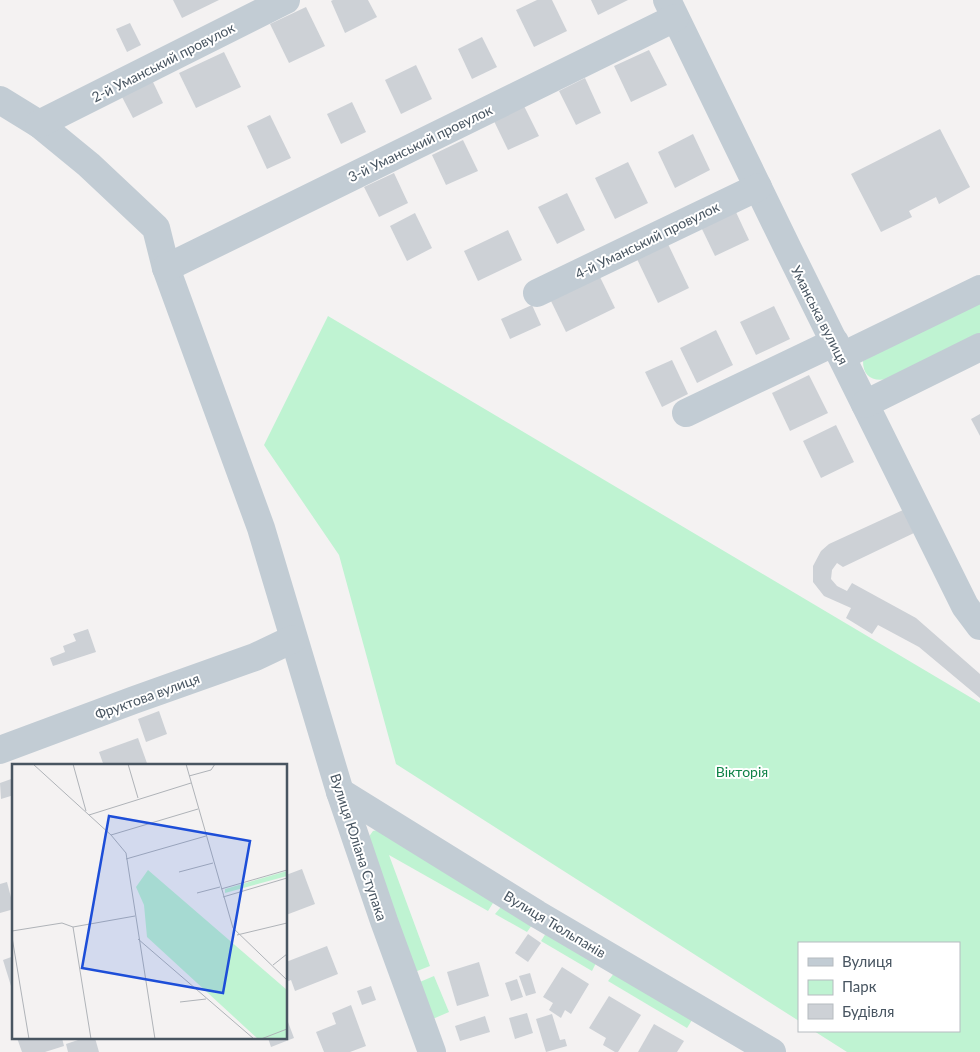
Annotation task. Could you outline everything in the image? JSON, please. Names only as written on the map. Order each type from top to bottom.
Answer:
[{"type":"street","name":"2-й Уманський провулок","points":[[39,124],[286,0]]},
{"type":"street","name":"Уманська вулиця","points":[[671,9],[965,606],[980,626]]},
{"type":"street","name":"3-й Уманський провулок","points":[[166,268],[671,9]]},
{"type":"street","name":"Вулиця Юліана Ступака","points":[[0,100],[39,124],[89,165],[156,228],[166,268],[261,528],[340,792],[384,922],[432,1052]]},
{"type":"street","name":"4-й Уманський провулок","points":[[537,293],[758,187]]},
{"type":"street","points":[[686,413],[980,289]]},
{"type":"street","points":[[865,404],[980,347]]},
{"type":"street","name":"Фруктова вулиця","points":[[0,750],[255,657],[293,639]]},
{"type":"street","name":"Вулиця Тюльпанів","points":[[340,792],[537,914],[772,1052]]},
{"type":"green space","points":[[980,297],[980,334],[887,379],[877,380],[869,377],[863,366],[863,361]]},
{"type":"green space","name":"Вікторія","points":[[328,316],[980,703],[980,1052],[847,1052],[816,1032],[960,1032],[960,942],[798,942],[798,1020],[396,764],[339,555],[264,445]]},
{"type":"green space","points":[[382,829],[498,895],[488,911],[389,855],[430,966],[412,973],[368,838],[373,831]]},
{"type":"green space","points":[[506,901],[537,918],[527,932],[495,914]]},
{"type":"green space","points":[[550,927],[600,955],[592,971],[541,941]]},
{"type":"green space","points":[[619,967],[697,1012],[687,1028],[608,981]]},
{"type":"green space","points":[[434,976],[449,1012],[428,1021],[415,984]]},
{"type":"building","points":[[173,0],[219,0],[182,18]]},
{"type":"building","points":[[368,0],[377,17],[345,33],[331,1]]},
{"type":"building","points":[[537,0],[552,0],[567,31],[534,47],[516,10]]},
{"type":"building","points":[[591,0],[628,0],[598,15]]},
{"type":"building","points":[[306,7],[325,46],[289,63],[270,24]]},
{"type":"building","points":[[130,23],[141,45],[127,52],[116,29]]},
{"type":"building","points":[[482,37],[497,67],[472,79],[458,49]]},
{"type":"building","points":[[649,50],[667,85],[631,102],[614,66]]},
{"type":"building","points":[[224,52],[241,87],[196,108],[179,73]]},
{"type":"building","points":[[416,65],[432,99],[401,114],[385,80]]},
{"type":"building","points":[[585,78],[601,113],[576,125],[559,91]]},
{"type":"building","points":[[152,80],[163,103],[133,118],[121,95]]},
{"type":"building","points":[[352,102],[366,132],[341,144],[327,114]]},
{"type":"building","points":[[523,104],[539,136],[508,150],[493,119]]},
{"type":"building","points":[[270,115],[291,158],[267,169],[247,126]]},
{"type":"building","points":[[940,129],[970,187],[939,204],[936,197],[909,211],[912,217],[881,232],[851,174]]},
{"type":"building","points":[[693,134],[710,170],[675,188],[658,152]]},
{"type":"building","points":[[463,140],[478,171],[446,185],[432,155]]},
{"type":"building","points":[[628,162],[648,203],[615,219],[595,178]]},
{"type":"building","points":[[394,173],[408,203],[379,217],[364,187]]},
{"type":"building","points":[[567,193],[585,230],[557,244],[538,207]]},
{"type":"building","points":[[735,210],[749,240],[715,256],[701,227]]},
{"type":"building","points":[[415,213],[432,248],[407,261],[390,226]]},
{"type":"building","points":[[508,230],[522,260],[478,281],[464,251]]},
{"type":"building","points":[[668,244],[689,288],[658,303],[637,259]]},
{"type":"building","points":[[600,277],[615,308],[566,332],[551,301]]},
{"type":"building","points":[[532,305],[541,325],[510,339],[501,319]]},
{"type":"building","points":[[774,306],[790,339],[756,355],[740,322]]},
{"type":"building","points":[[716,330],[733,365],[697,383],[680,348]]},
{"type":"building","points":[[672,360],[688,394],[662,407],[645,372]]},
{"type":"building","points":[[809,375],[828,413],[790,431],[772,393]]},
{"type":"building","points":[[980,414],[980,436],[971,419]]},
{"type":"building","points":[[836,425],[854,462],[821,478],[803,441]]},
{"type":"building","points":[[903,510],[914,533],[843,567],[837,563],[832,570],[831,579],[837,586],[847,591],[852,583],[916,618],[980,674],[980,698],[919,647],[878,625],[872,634],[846,618],[851,608],[824,596],[813,582],[813,566],[821,551],[829,544]]},
{"type":"building","points":[[88,629],[96,652],[53,666],[50,658],[65,652],[63,646],[76,641],[73,634]]},
{"type":"building","points":[[159,711],[167,734],[146,742],[138,719]]},
{"type":"building","points":[[138,738],[147,764],[103,764],[99,752]]},
{"type":"building","points":[[12,779],[12,796],[1,799],[0,783]]},
{"type":"building","points":[[302,869],[315,904],[288,914],[288,874]]},
{"type":"building","points":[[7,882],[12,910],[0,913],[0,884]]},
{"type":"building","points":[[528,934],[541,943],[528,962],[515,953]]},
{"type":"building","points":[[327,946],[338,974],[295,991],[291,980],[288,981],[288,961]]},
{"type":"building","points":[[12,957],[11,986],[3,960]]},
{"type":"building","points":[[479,962],[489,996],[457,1006],[447,972]]},
{"type":"building","points":[[562,967],[589,984],[571,1014],[565,1010],[561,1018],[549,1010],[553,1003],[543,997]]},
{"type":"building","points":[[530,973],[536,993],[526,996],[519,976]]},
{"type":"building","points":[[517,979],[523,997],[511,1001],[505,983]]},
{"type":"building","points":[[371,986],[376,1000],[362,1005],[357,991]]},
{"type":"building","points":[[609,996],[641,1015],[618,1052],[603,1045],[606,1038],[589,1028]]},
{"type":"building","points":[[351,1005],[366,1046],[350,1052],[324,1052],[316,1032],[336,1024],[332,1013]]},
{"type":"building","points":[[527,1013],[533,1033],[515,1039],[509,1018]]},
{"type":"building","points":[[552,1014],[560,1040],[565,1039],[567,1046],[546,1052],[536,1019]]},
{"type":"building","points":[[485,1016],[490,1032],[460,1041],[455,1026]]},
{"type":"building","points":[[288,1022],[294,1038],[271,1047],[269,1040],[288,1040]]},
{"type":"building","points":[[654,1024],[684,1041],[677,1052],[638,1052]]},
{"type":"building","points":[[18,1040],[62,1040],[64,1046],[45,1052],[22,1052]]},
{"type":"building","points":[[78,1040],[96,1040],[99,1052],[68,1052],[66,1044]]}]
